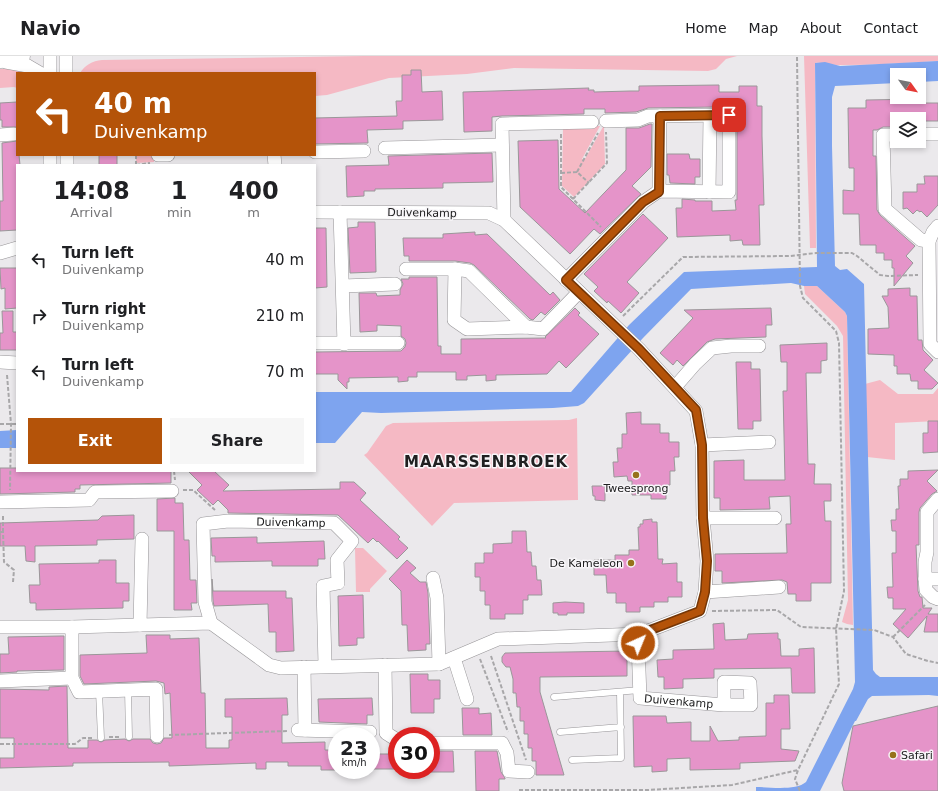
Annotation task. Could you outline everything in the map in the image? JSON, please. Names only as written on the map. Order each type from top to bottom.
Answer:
[{"type":"street","points":[[0,60],[22,56]]},
{"type":"street","points":[[50,56],[50,72]]},
{"type":"street","points":[[66,56],[66,72]]},
{"type":"street","points":[[0,60],[28,66],[38,72]]},
{"type":"street","points":[[504,220],[502,124],[599,124],[638,120],[648,116],[729,115],[729,192],[659,192],[643,202],[566,280]]},
{"type":"street","points":[[659,192],[660,116]]},
{"type":"street","points":[[709,192],[710,116]]},
{"type":"street","points":[[0,135],[14,134]]},
{"type":"street","points":[[926,134],[938,134]]},
{"type":"street","points":[[890,135],[883,135],[885,209],[920,240],[929,241]]},
{"type":"street","points":[[385,148],[502,145]]},
{"type":"street","points":[[316,152],[364,151]]},
{"type":"street","name":"Duivenkamp","points":[[316,212],[489,213],[504,220],[639,349],[696,410],[702,445],[703,518],[707,561],[705,592],[700,611]]},
{"type":"street","points":[[340,212],[344,344]]},
{"type":"street","points":[[938,226],[933,232],[929,241],[932,281],[930,344],[938,352]]},
{"type":"street","points":[[0,253],[16,248]]},
{"type":"street","points":[[406,269],[455,269],[469,271],[526,327]]},
{"type":"street","points":[[455,269],[454,320],[467,329],[526,327],[543,329],[579,292]]},
{"type":"street","points":[[343,286],[395,284]]},
{"type":"street","points":[[316,343],[398,343]]},
{"type":"street","points":[[675,387],[695,364],[712,348],[731,346],[760,346]]},
{"type":"street","points":[[702,445],[770,442]]},
{"type":"street","points":[[5,501],[89,500],[95,492],[172,491]]},
{"type":"street","points":[[936,598],[926,590],[932,579],[925,562],[927,552],[927,512],[938,499]]},
{"type":"street","points":[[703,518],[775,518]]},
{"type":"street","name":"Duivenkamp","points":[[211,623],[205,602],[203,524],[228,522],[334,523],[352,541],[337,560],[338,583],[323,586],[325,666]]},
{"type":"street","points":[[140,625],[142,539]]},
{"type":"street","points":[[433,578],[437,598],[440,664]]},
{"type":"street","points":[[705,592],[779,587]]},
{"type":"street","points":[[0,627],[72,627],[211,623],[269,665],[281,668],[440,664],[498,639],[640,634],[700,611]]},
{"type":"street","points":[[72,627],[72,678],[79,692],[156,689],[157,736]]},
{"type":"street","name":"Duivenkamp","points":[[640,634],[638,643],[640,698],[724,705]]},
{"type":"street","points":[[454,658],[467,699]]},
{"type":"street","points":[[386,665],[391,727]]},
{"type":"street","points":[[304,667],[302,730],[328,731]]},
{"type":"street","points":[[0,681],[72,678]]},
{"type":"street","points":[[440,743],[502,743],[507,753],[509,772],[523,772]]},
{"type":"lane","points":[[128,690],[129,737]]},
{"type":"lane","name":"Duivenkamp","points":[[554,697],[640,690]]},
{"type":"lane","points":[[99,691],[101,738]]},
{"type":"lane","points":[[572,760],[622,758],[620,692]]},
{"type":"lane","points":[[560,732],[621,727]]},
{"type":"path","points":[[797,57],[801,255],[800,286],[803,298],[836,331],[839,343],[844,591],[836,629],[839,684],[798,770],[795,779],[800,791]]},
{"type":"path","points":[[561,123],[561,187],[610,236]]},
{"type":"path","points":[[576,172],[599,124]]},
{"type":"path","points":[[573,199],[607,163],[599,124]]},
{"type":"path","points":[[561,172],[576,172],[588,183]]},
{"type":"path","points":[[616,327],[684,257],[790,256],[816,253],[852,253],[880,275],[932,281]]},
{"type":"path","points":[[8,363],[10,454],[1,532],[4,562],[14,570],[13,582]]},
{"type":"path","points":[[0,424],[16,424]]},
{"type":"path","points":[[172,491],[193,490],[228,522]]},
{"type":"path","points":[[893,637],[936,598]]},
{"type":"path","points":[[700,611],[776,610],[801,627],[874,630],[893,637],[906,654],[928,662],[938,663]]},
{"type":"path","points":[[489,643],[492,661],[525,755],[519,791],[648,790],[732,785],[798,770]]},
{"type":"path","points":[[475,648],[486,670],[509,735]]},
{"type":"path","points":[[523,772],[528,791]]},
{"type":"shaded area","points":[[364,56],[737,56],[726,59],[716,69],[708,71],[514,68],[467,74],[389,78],[327,95],[316,96],[316,72],[81,72],[89,64],[102,60]]},
{"type":"shaded area","points":[[804,56],[938,56],[938,61],[839,65],[815,63],[816,248],[810,248]]},
{"type":"shaded area","points":[[0,69],[29,72],[16,72],[16,88],[0,88]]},
{"type":"shaded area","points":[[604,125],[605,164],[574,197],[562,186],[563,126],[600,126],[582,159],[585,159]]},
{"type":"shaded area","points":[[136,156],[155,156],[154,162],[136,163]]},
{"type":"shaded area","points":[[804,286],[817,286],[845,312],[847,316],[853,625],[842,622],[848,600],[843,336],[837,326],[805,294]]},
{"type":"shaded area","points":[[880,380],[898,394],[933,394],[938,388],[938,421],[895,423],[895,460],[867,457],[865,384]]},
{"type":"shaded area","points":[[577,418],[578,500],[454,503],[432,526],[364,455],[386,426],[393,423],[569,420]]},
{"type":"shaded area","points":[[355,548],[363,548],[387,571],[370,589],[370,592],[356,592]]},
{"type":"water","points":[[938,61],[938,81],[926,82],[926,68],[890,68],[890,83],[835,86],[832,97],[832,146],[835,266],[840,270],[847,269],[864,284],[873,670],[880,677],[938,677],[938,696],[872,696],[868,699],[855,721],[820,791],[756,791],[756,787],[789,788],[802,785],[806,782],[853,689],[855,682],[847,316],[845,312],[817,286],[804,286],[791,283],[691,289],[643,338],[584,403],[578,406],[381,413],[362,412],[335,443],[316,443],[316,392],[571,392],[629,325],[684,272],[817,267],[815,63],[825,62],[840,66]]},
{"type":"water","points":[[16,430],[16,448],[0,448],[0,431]]},
{"type":"building","points":[[411,70],[421,70],[422,92],[442,91],[443,120],[403,121],[403,129],[367,130],[368,143],[316,144],[316,118],[397,116],[396,101],[402,101],[402,75],[411,75]]},
{"type":"building","points":[[719,85],[719,92],[739,92],[739,86],[757,86],[757,106],[762,106],[764,205],[759,205],[760,245],[743,245],[742,240],[730,241],[730,235],[677,237],[676,208],[682,208],[682,199],[712,201],[712,211],[736,210],[737,115],[735,102],[714,103],[714,107],[648,108],[636,112],[605,113],[605,109],[584,109],[584,114],[492,117],[492,131],[464,132],[463,92],[589,88],[588,90],[594,90],[594,92],[639,91],[639,86]]},
{"type":"building","points":[[866,100],[890,100],[890,104],[938,103],[938,121],[926,121],[926,112],[890,112],[890,127],[883,127],[873,130],[873,156],[876,156],[877,210],[880,215],[915,246],[906,256],[913,263],[894,286],[894,268],[892,268],[892,260],[884,260],[884,253],[876,253],[876,245],[860,245],[859,214],[843,214],[843,190],[854,191],[854,168],[849,168],[848,108],[866,108]]},
{"type":"building","points":[[16,102],[16,127],[2,127],[2,120],[0,120],[0,103]]},
{"type":"building","points":[[652,124],[651,167],[632,186],[641,194],[600,234],[594,229],[570,254],[520,207],[518,141],[558,140],[559,189],[585,213],[626,170],[626,128],[639,128]]},
{"type":"building","points":[[16,141],[16,156],[19,156],[20,164],[16,164],[16,230],[0,231],[0,201],[3,201],[2,143]]},
{"type":"building","points":[[492,153],[493,182],[443,183],[443,188],[375,189],[375,191],[364,191],[364,196],[347,197],[346,166],[389,165],[388,156]]},
{"type":"building","points":[[667,154],[689,154],[690,159],[700,159],[700,177],[695,177],[695,184],[670,183],[669,175],[667,175]]},
{"type":"building","points":[[99,156],[117,156],[117,164],[99,164]]},
{"type":"building","points":[[924,176],[938,176],[938,205],[927,217],[921,211],[920,212],[917,210],[913,214],[907,208],[903,209],[903,192],[917,192],[917,184],[925,184]]},
{"type":"building","points":[[643,214],[668,238],[627,282],[639,293],[621,313],[594,291],[598,287],[584,274]]},
{"type":"building","points":[[358,222],[375,222],[376,272],[350,273],[348,228],[358,227]]},
{"type":"building","points":[[316,228],[326,228],[327,287],[316,288]]},
{"type":"building","points":[[475,232],[475,235],[487,234],[550,295],[553,292],[560,300],[545,315],[541,312],[533,320],[530,319],[474,265],[470,263],[455,261],[409,261],[409,256],[404,256],[403,238],[443,238],[443,234]]},
{"type":"building","points":[[0,268],[16,268],[16,308],[5,309],[5,288],[1,289]]},
{"type":"building","points":[[409,277],[437,277],[438,346],[441,346],[441,354],[461,354],[461,339],[546,338],[545,337],[575,308],[580,313],[578,315],[599,334],[566,368],[559,361],[547,374],[496,375],[496,380],[486,381],[486,375],[467,376],[467,380],[456,380],[456,372],[417,372],[417,377],[408,377],[408,381],[398,382],[398,377],[349,378],[349,382],[347,382],[347,389],[338,380],[338,374],[316,374],[316,352],[401,351],[405,347],[405,339],[401,336],[401,326],[377,325],[377,331],[360,332],[359,293],[376,293],[377,296],[400,295],[400,290],[403,284],[401,279],[409,279]]},
{"type":"building","points":[[910,288],[910,296],[917,296],[918,340],[922,340],[923,350],[933,360],[924,370],[938,383],[932,389],[918,389],[918,381],[911,381],[910,374],[897,374],[897,366],[894,366],[894,355],[868,354],[868,329],[889,328],[888,307],[882,296],[888,296],[888,289]]},
{"type":"building","points":[[771,308],[772,325],[766,325],[766,337],[715,339],[707,342],[683,366],[677,360],[673,365],[660,353],[693,318],[684,310]]},
{"type":"building","points":[[2,311],[13,311],[13,332],[16,332],[16,350],[0,350],[0,333],[3,333]]},
{"type":"building","points":[[827,343],[827,360],[821,361],[821,373],[806,373],[808,464],[815,464],[814,484],[831,484],[831,501],[824,501],[825,521],[831,521],[831,583],[811,583],[811,601],[796,601],[796,594],[788,594],[787,582],[782,580],[722,583],[722,571],[715,571],[715,554],[787,553],[786,524],[791,524],[790,496],[769,497],[770,509],[720,510],[720,498],[714,498],[714,461],[744,460],[744,480],[785,480],[783,391],[787,391],[787,362],[781,362],[780,345]]},
{"type":"building","points":[[736,362],[751,362],[751,369],[760,369],[761,421],[753,421],[753,429],[738,429]]},
{"type":"building","points":[[641,412],[641,424],[660,424],[660,433],[669,433],[669,442],[679,442],[679,457],[674,457],[675,471],[670,471],[670,485],[666,485],[666,499],[651,499],[651,495],[632,495],[632,481],[628,481],[627,476],[614,477],[613,462],[618,462],[617,448],[622,448],[622,434],[627,434],[626,413]]},
{"type":"building","points":[[928,421],[938,421],[938,452],[923,453],[923,433],[928,433]]},
{"type":"building","points":[[0,468],[16,468],[16,472],[171,472],[171,483],[80,485],[80,489],[75,489],[75,492],[0,494]]},
{"type":"building","points":[[938,470],[927,481],[937,491],[932,494],[920,508],[919,545],[916,545],[918,591],[920,597],[922,597],[923,608],[932,608],[928,614],[938,614],[938,632],[924,632],[927,616],[908,638],[893,624],[906,609],[893,609],[893,598],[888,598],[887,587],[893,587],[892,553],[896,553],[896,531],[892,531],[891,520],[896,520],[896,509],[899,509],[898,486],[900,486],[900,479],[908,479],[908,471]]},
{"type":"building","points":[[189,472],[215,472],[229,485],[223,491],[340,489],[340,482],[354,482],[366,493],[360,500],[400,537],[398,539],[408,548],[397,559],[373,538],[368,543],[338,515],[228,513],[228,510],[218,500],[213,505],[197,490],[202,485]]},
{"type":"building","points":[[592,486],[605,486],[605,501],[595,500]]},
{"type":"building","points":[[175,498],[175,503],[183,503],[184,540],[189,540],[190,580],[196,580],[197,603],[191,603],[192,610],[174,610],[174,531],[157,531],[157,499]]},
{"type":"building","points":[[134,515],[134,539],[97,540],[97,545],[35,546],[35,562],[26,561],[25,546],[0,546],[0,523],[98,520],[102,516]]},
{"type":"building","points":[[652,519],[652,522],[657,522],[658,559],[663,559],[662,564],[677,563],[677,582],[682,582],[682,597],[668,597],[668,602],[654,602],[654,607],[640,607],[640,612],[626,612],[626,603],[616,603],[616,593],[607,593],[606,575],[594,575],[594,560],[615,560],[615,555],[629,555],[629,550],[639,550],[638,527],[640,527],[640,524],[643,524],[643,520]]},
{"type":"building","points":[[512,531],[526,531],[527,552],[531,552],[532,566],[536,566],[537,580],[541,580],[542,595],[528,595],[528,600],[523,600],[523,614],[505,614],[505,619],[490,619],[490,605],[485,605],[485,591],[480,591],[480,577],[475,577],[475,563],[484,563],[484,553],[493,553],[493,544],[512,543]]},
{"type":"building","points":[[257,537],[257,543],[324,541],[325,559],[318,559],[318,566],[272,566],[272,561],[215,562],[215,556],[212,556],[211,538]]},
{"type":"building","points":[[99,560],[116,560],[116,583],[129,583],[129,601],[123,601],[123,608],[36,610],[36,603],[30,603],[29,585],[40,585],[39,564],[99,563]]},
{"type":"building","points":[[407,560],[416,568],[410,573],[420,582],[426,582],[428,593],[430,644],[426,644],[426,650],[408,651],[407,625],[402,625],[401,591],[389,579]]},
{"type":"building","points":[[212,579],[213,591],[286,591],[286,598],[292,598],[294,651],[276,652],[276,632],[269,632],[268,604],[214,606]]},
{"type":"building","points":[[363,595],[364,638],[357,638],[357,645],[339,646],[338,596]]},
{"type":"building","points":[[553,603],[584,603],[584,613],[567,613],[567,615],[558,615],[558,613],[553,613]]},
{"type":"building","points":[[724,623],[725,640],[747,639],[748,634],[778,633],[778,639],[780,639],[781,656],[799,656],[799,649],[814,648],[815,693],[792,693],[791,668],[714,669],[714,678],[683,679],[683,688],[664,689],[664,677],[658,677],[657,660],[673,659],[673,650],[714,649],[713,624]]},
{"type":"building","points":[[146,635],[170,635],[170,639],[199,638],[201,693],[205,693],[206,748],[229,748],[229,740],[232,740],[232,717],[225,717],[225,699],[287,698],[288,715],[282,715],[282,743],[325,742],[325,750],[328,750],[328,770],[321,770],[321,766],[288,766],[288,762],[266,762],[266,769],[256,769],[256,763],[169,766],[169,762],[73,763],[73,766],[0,768],[0,758],[14,758],[14,738],[0,738],[0,689],[49,690],[49,687],[67,686],[68,748],[88,748],[88,740],[97,740],[101,742],[105,740],[125,739],[129,741],[133,739],[150,739],[153,743],[157,744],[161,743],[164,738],[172,738],[170,693],[165,694],[164,683],[156,681],[84,684],[80,676],[80,655],[147,653]]},
{"type":"building","points":[[64,636],[64,670],[17,671],[0,673],[0,654],[9,654],[8,637]]},
{"type":"building","points":[[627,651],[627,676],[540,677],[540,692],[564,775],[536,775],[536,761],[532,761],[532,748],[528,748],[528,734],[524,734],[524,721],[520,721],[520,707],[517,707],[516,693],[513,693],[513,679],[510,667],[506,667],[502,662],[502,657],[505,653]]},
{"type":"building","points":[[410,674],[428,674],[428,680],[440,680],[440,699],[434,699],[434,713],[411,713]]},
{"type":"building","points":[[774,695],[789,695],[790,729],[781,729],[781,749],[799,751],[795,761],[740,763],[740,769],[690,770],[690,758],[667,759],[667,771],[652,772],[652,766],[634,767],[633,716],[666,716],[667,723],[691,722],[691,741],[710,741],[710,726],[718,741],[739,740],[739,737],[766,736],[766,703],[774,703]]},
{"type":"building","points":[[372,698],[373,715],[367,715],[367,724],[319,722],[318,699]]},
{"type":"building","name":"Safari","points":[[938,706],[938,791],[844,791],[842,783],[853,726]]},
{"type":"building","points":[[462,708],[479,708],[479,714],[491,713],[492,735],[463,735]]},
{"type":"building","points":[[440,751],[453,751],[454,772],[440,772]]},
{"type":"building","points":[[475,751],[497,751],[501,772],[505,778],[499,779],[499,791],[476,791]]},
{"type":"building","points":[[380,754],[388,754],[388,769],[380,769]]},
{"type":"place","name":"Tweesprong","points":[[636,475]]},
{"type":"place","name":"De Kameleon","points":[[631,563]]},
{"type":"place","name":"Safari","points":[[893,755]]},
{"type":"district","name":"MAARSSENBROEK","points":[[486,462]]},
{"type":"route","points":[[638,643],[640,634],[700,611],[705,592],[707,561],[703,518],[702,445],[696,410],[639,349],[566,280],[643,202],[659,192],[660,116],[729,115]]}]
